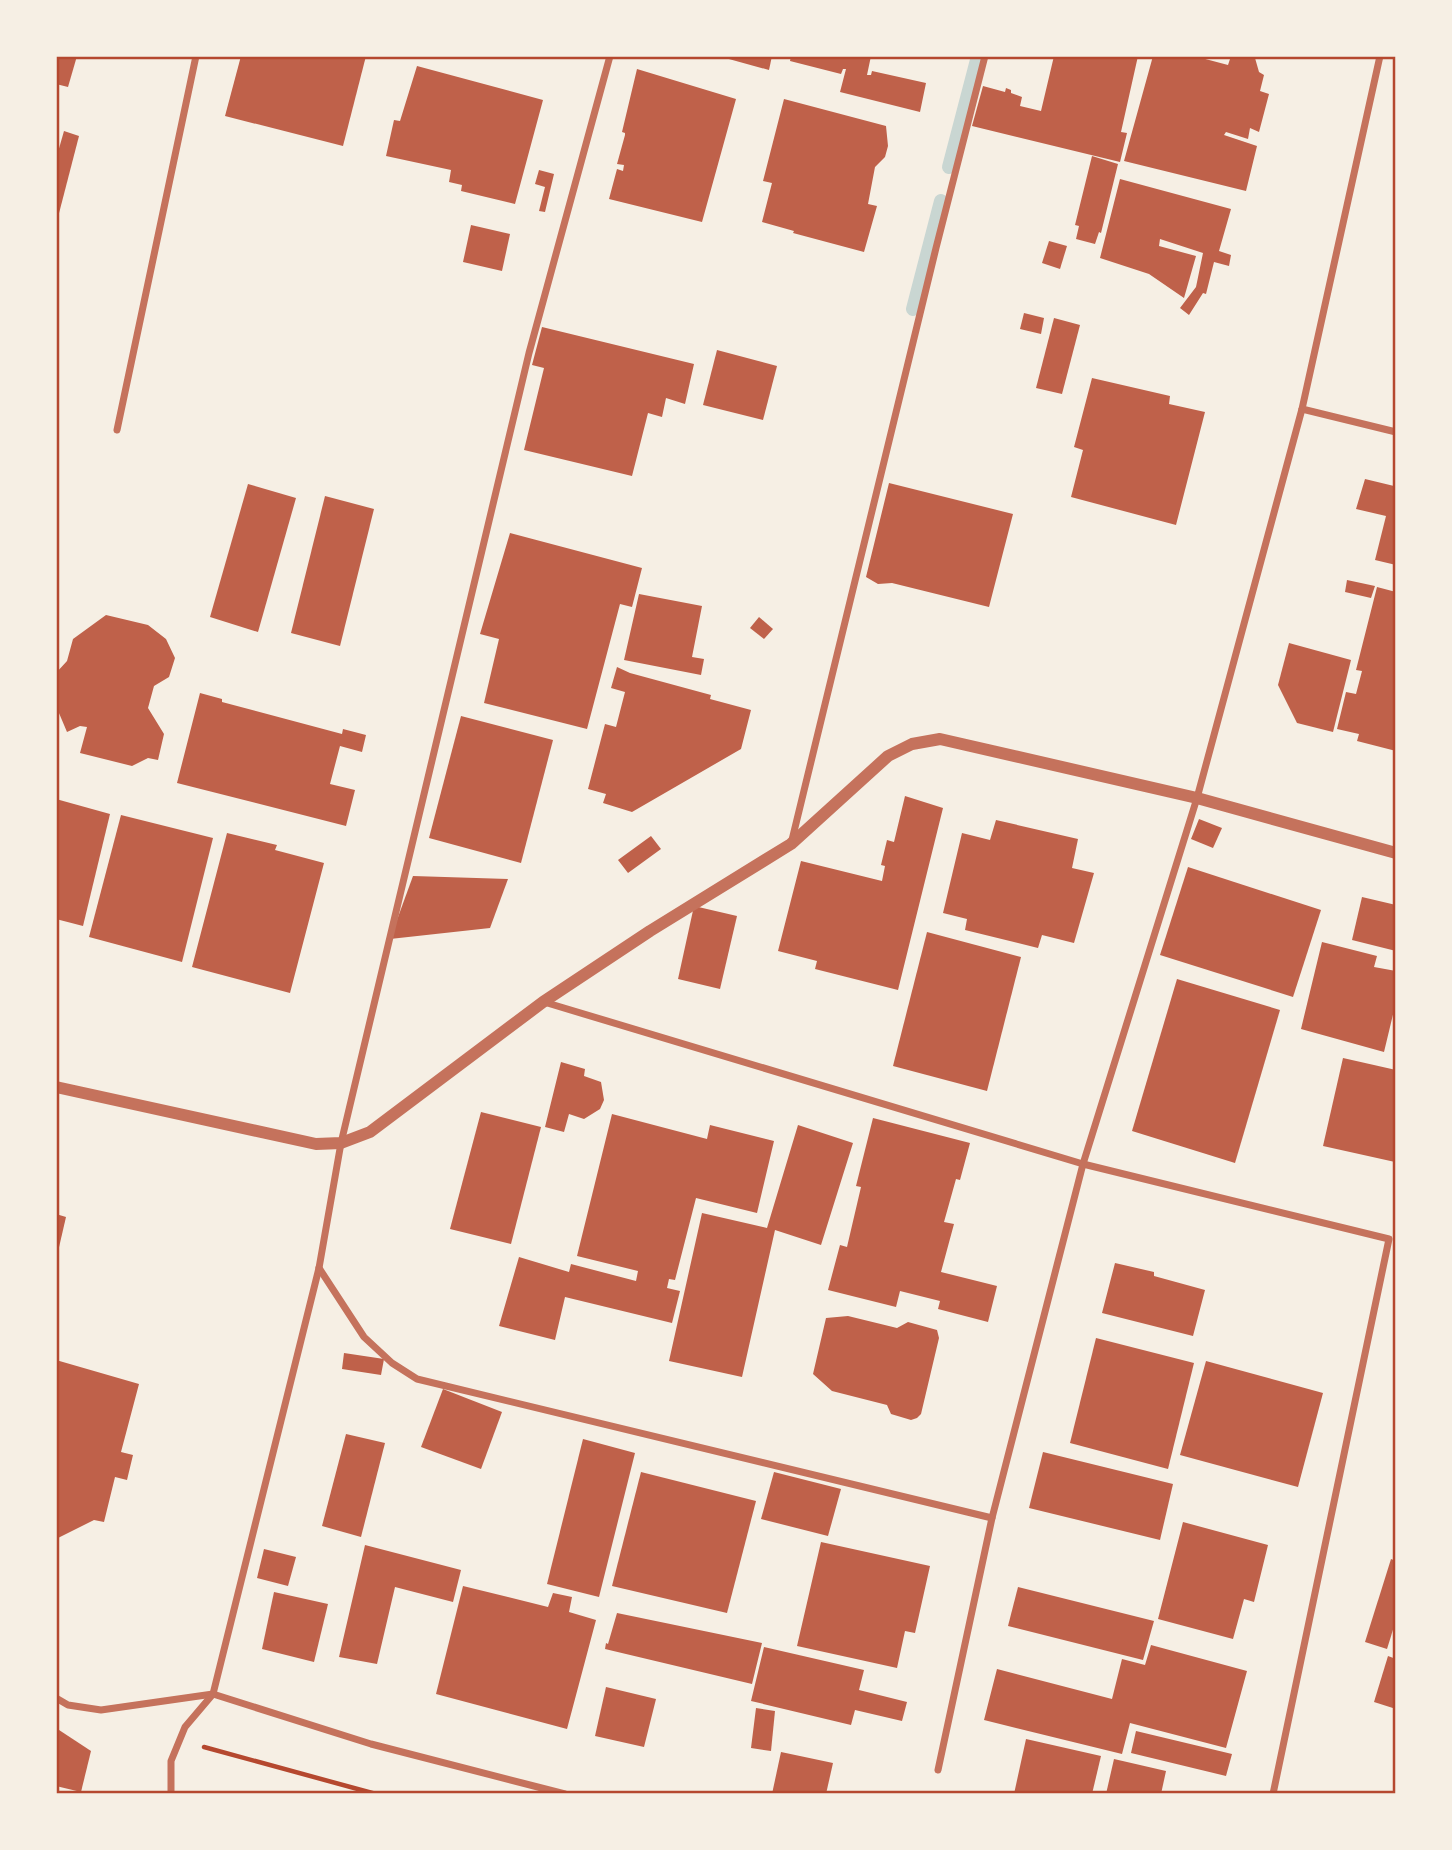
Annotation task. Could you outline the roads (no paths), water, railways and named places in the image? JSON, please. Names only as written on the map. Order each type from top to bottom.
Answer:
[{"type":"street","points":[[117,430],[196,56]]},
{"type":"street","points":[[171,1794],[171,1761],[186,1727],[213,1694],[319,1268],[341,1143],[529,353],[610,56]]},
{"type":"street","points":[[790,844],[985,56]]},
{"type":"street","points":[[938,1770],[992,1518],[1083,1164],[1197,799],[1302,409],[1380,56]]},
{"type":"street","points":[[1302,409],[1396,432]]},
{"type":"street","points":[[56,1087],[316,1144],[341,1143],[370,1132],[544,1002],[790,844],[888,756],[912,744],[940,739],[1197,799],[1396,853]]},
{"type":"street","points":[[544,1002],[1083,1164],[1392,1240],[1273,1794]]},
{"type":"street","points":[[319,1268],[364,1337],[392,1363],[417,1379],[992,1518]]},
{"type":"street","points":[[56,1698],[68,1705],[101,1710],[213,1694],[371,1744],[565,1794]]},
{"type":"waterway","points":[[949,167],[978,56]]},
{"type":"waterway","points":[[913,309],[941,201]]}]
